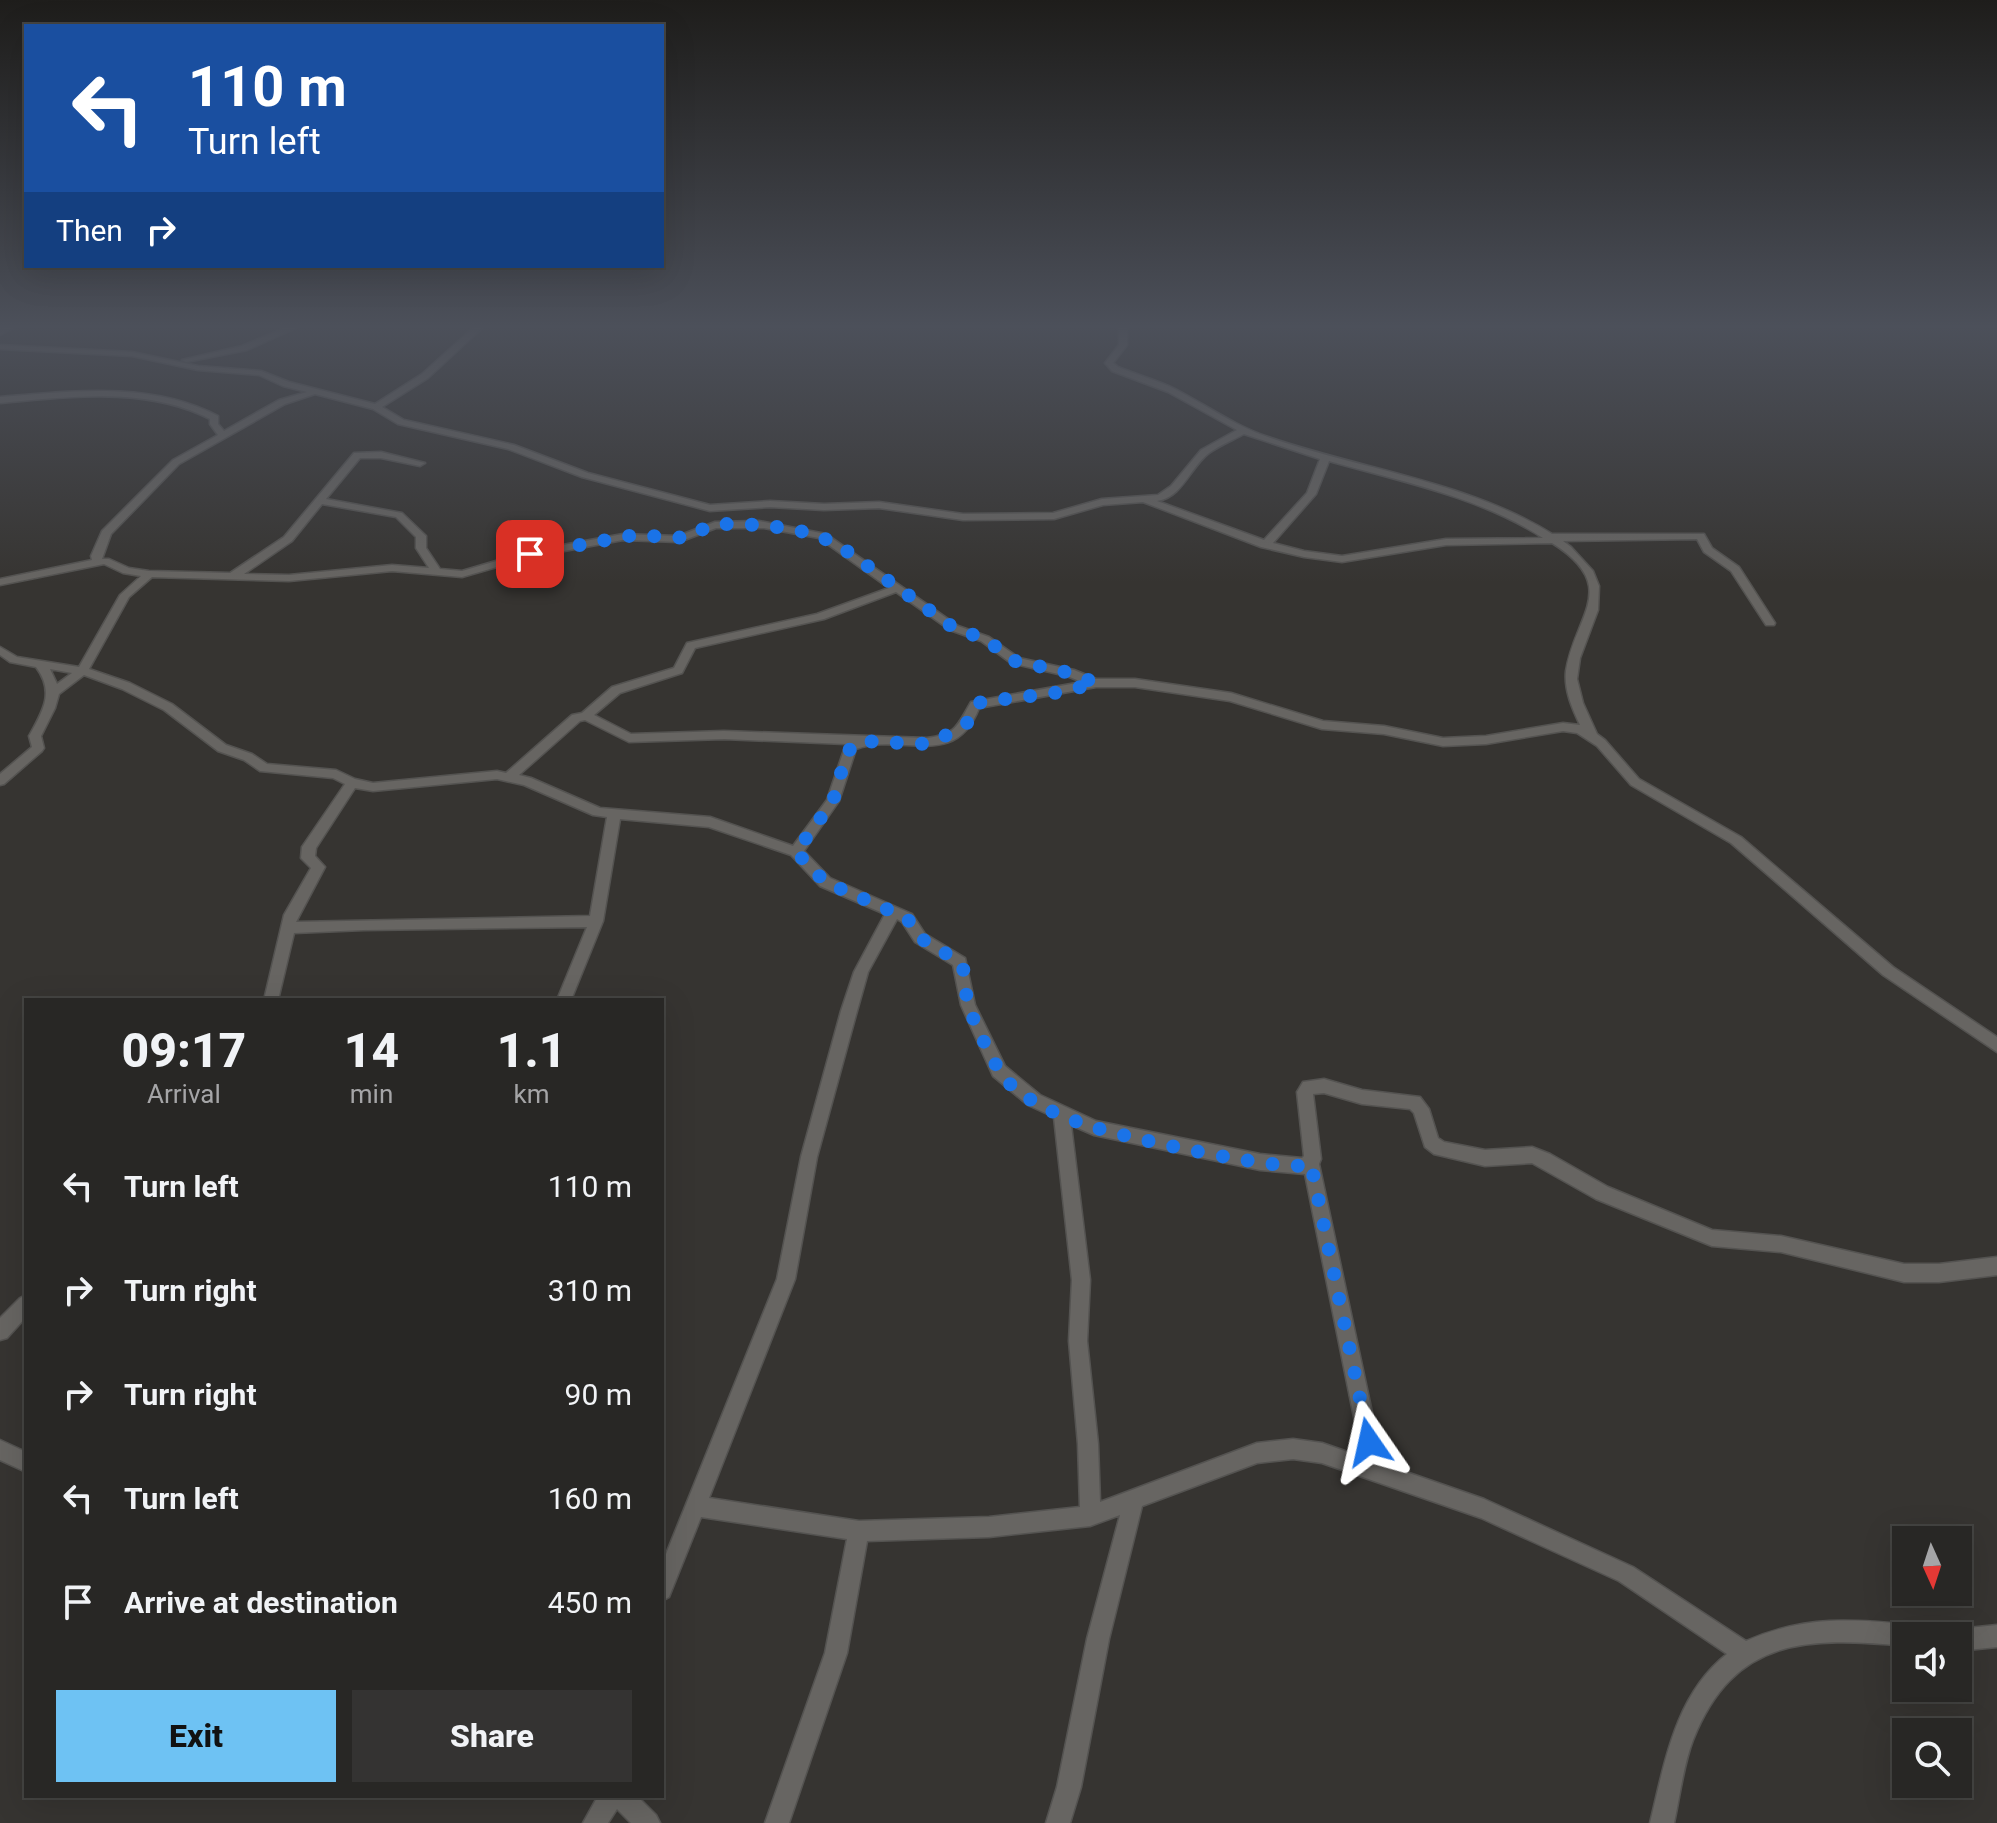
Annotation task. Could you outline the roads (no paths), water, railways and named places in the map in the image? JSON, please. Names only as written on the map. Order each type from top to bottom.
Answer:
[{"type":"street","points":[[208,413],[215,418],[214,424],[224,436]]},
{"type":"street","points":[[98,562],[97,552],[106,533],[143,492],[180,458],[264,413]]},
{"type":"street","points":[[386,413],[401,422],[511,447],[585,475],[765,525],[822,536],[954,628],[985,639],[1015,661],[1070,673],[1096,683]]},
{"type":"street","points":[[1211,413],[1242,431],[1459,498],[1550,537],[1585,567],[1594,585],[1594,610],[1578,649],[1571,678],[1576,701],[1591,734],[1635,782],[1736,840],[1888,971],[1997,1045]]},
{"type":"street","points":[[710,508],[770,504],[824,507],[879,505],[941,515],[1040,517],[1102,502],[1147,501],[1166,496],[1204,452],[1242,431]]},
{"type":"street","points":[[233,576],[288,539],[357,455],[381,455],[420,463]]},
{"type":"street","points":[[1265,545],[1311,494],[1325,458]]},
{"type":"street","points":[[319,501],[399,515],[421,536],[421,548],[435,570]]},
{"type":"street","points":[[1147,501],[1265,545],[1350,559],[1433,542],[1700,536],[1708,550],[1735,569],[1770,623]]},
{"type":"street","points":[[0,582],[110,561],[127,571],[149,574],[329,576],[392,568],[462,574],[542,552],[623,537],[679,539],[715,525],[765,525]]},
{"type":"street","points":[[51,694],[82,671],[125,595],[149,574]]},
{"type":"street","points":[[509,777],[576,718],[586,716],[616,690],[678,670],[691,645],[738,639],[847,610],[895,589]]},
{"type":"street","points":[[0,650],[14,660],[82,671],[168,707],[222,748],[248,757],[264,768],[323,771],[352,783],[386,786],[453,777],[509,777],[587,808],[614,814],[710,822],[796,852],[825,882],[907,918],[920,938],[960,962],[968,1005],[1005,1079],[1062,1114],[1094,1128],[1131,1137],[1260,1162],[1296,1166],[1311,1164]]},
{"type":"street","points":[[0,781],[38,748],[35,736],[50,712],[53,680],[40,664]]},
{"type":"street","points":[[586,716],[629,738],[724,735],[928,743],[960,728],[981,702],[1062,692],[1096,683],[1135,683],[1231,697],[1310,722],[1384,730],[1443,742],[1486,740],[1563,727],[1591,734]]},
{"type":"street","points":[[796,852],[833,801],[847,752],[860,741]]},
{"type":"street","points":[[271,998],[295,904],[318,867],[306,854],[352,783]]},
{"type":"street","points":[[565,998],[596,921],[614,814]]},
{"type":"street","points":[[664,1585],[786,1279],[809,1157],[853,998],[871,949],[894,911]]},
{"type":"street","points":[[287,928],[372,922],[596,921]]},
{"type":"street","points":[[1374,1469],[1311,1164],[1313,1149],[1305,1092],[1309,1087],[1324,1086],[1362,1097],[1414,1102],[1421,1109],[1431,1142],[1440,1149],[1485,1158],[1532,1155],[1602,1193],[1712,1238],[1781,1244],[1904,1273],[1939,1273],[1997,1266]]},
{"type":"street","points":[[1062,1114],[1081,1280],[1078,1341],[1088,1444],[1090,1516]]},
{"type":"street","points":[[0,1331],[24,1306]]},
{"type":"street","points":[[0,1450],[24,1461]]},
{"type":"street","points":[[697,1506],[859,1531],[989,1527],[1090,1516],[1133,1503],[1152,1492],[1257,1453],[1308,1451],[1374,1469],[1484,1509],[1626,1574],[1742,1651]]},
{"type":"street","points":[[1058,1823],[1069,1787],[1098,1639],[1133,1503]]},
{"type":"street","points":[[777,1823],[836,1653],[859,1531]]},
{"type":"street","points":[[1662,1823],[1682,1740],[1697,1705],[1742,1651],[1791,1634],[1834,1630],[1892,1634]]},
{"type":"street","points":[[1972,1639],[1997,1636]]},
{"type":"street","points":[[595,1823],[610,1798]]},
{"type":"street","points":[[622,1798],[648,1823]]}]
